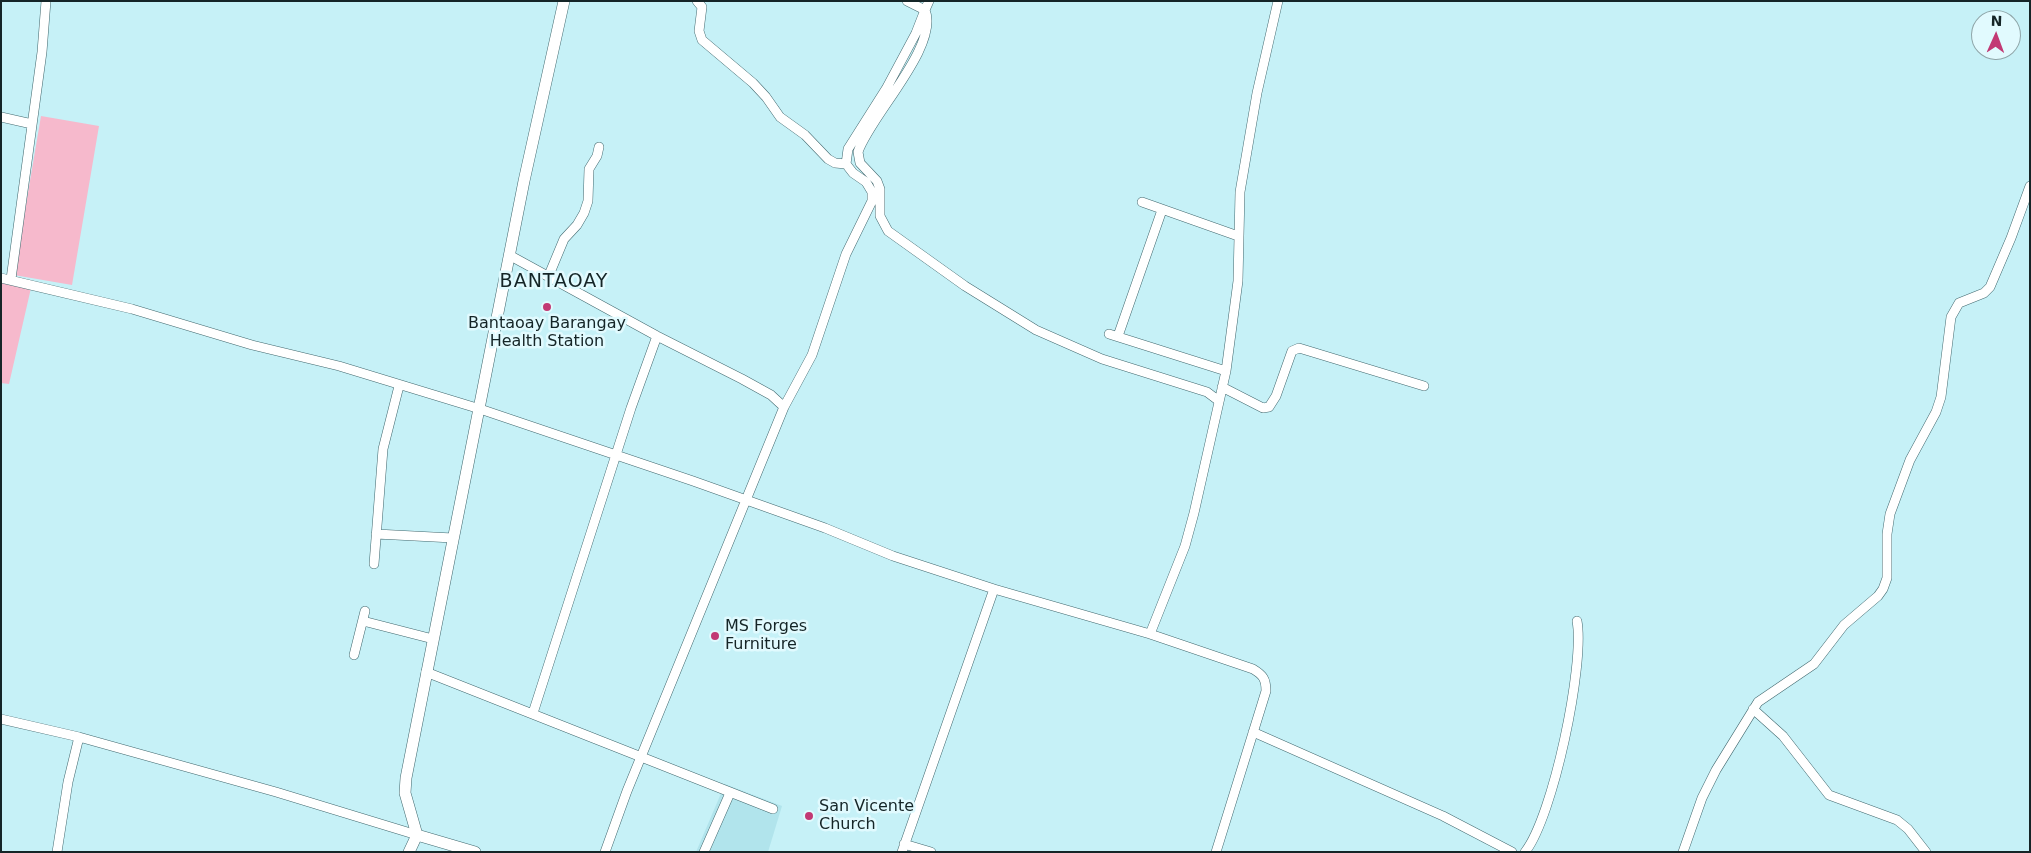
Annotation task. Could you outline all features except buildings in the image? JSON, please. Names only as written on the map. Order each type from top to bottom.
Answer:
[{"type":"main road","points":[[409,852],[416,835],[409,815],[405,788],[426,672],[480,409],[509,255],[562,2]]},
{"type":"main road","points":[[416,835],[475,852]]},
{"type":"main road","points":[[437,852],[450,844]]},
{"type":"street","points":[[46,1],[32,124],[6,278],[132,309],[252,345],[339,366],[399,386],[480,409],[825,528],[893,556],[994,589],[1150,634],[1223,657],[1253,669],[1262,675],[1266,682],[1266,691],[1216,852]]},
{"type":"street","points":[[697,1],[702,7],[699,31],[702,40],[761,92],[780,117],[804,135],[828,159],[840,164],[846,164]]},
{"type":"street","points":[[907,1],[927,6]]},
{"type":"street","points":[[1150,634],[1187,538],[1226,370],[1238,281],[1240,192],[1257,93],[1278,1]]},
{"type":"street","points":[[604,852],[784,407],[812,355],[846,254],[869,210],[872,192],[866,182],[853,173],[846,164],[848,149],[886,89],[916,33],[927,6]]},
{"type":"street","points":[[927,6],[928,30],[913,62],[858,152],[860,163],[877,181],[880,189],[880,216],[888,231],[965,286],[1036,330],[1102,359],[1207,392],[1219,401]]},
{"type":"street","points":[[1,118],[32,124]]},
{"type":"street","points":[[549,275],[564,238],[577,226],[584,213],[588,201],[589,168],[597,156],[599,147]]},
{"type":"street","points":[[1683,852],[1702,798],[1716,770],[1753,709],[1768,694],[1814,664],[1844,625],[1878,596],[1883,589],[1887,578],[1886,534],[1890,514],[1910,460],[1936,412],[1941,397],[1951,317],[1959,303],[1984,293],[1990,287],[2030,186]]},
{"type":"street","points":[[1142,202],[1238,236]]},
{"type":"street","points":[[1162,210],[1114,335],[1226,370]]},
{"type":"street","points":[[509,255],[549,275],[657,336],[742,379],[771,396],[784,407]]},
{"type":"street","points":[[534,713],[645,367],[657,336]]},
{"type":"street","points":[[1222,387],[1263,408],[1269,407],[1276,396],[1292,351],[1296,348],[1424,386]]},
{"type":"street","points":[[374,564],[383,449],[399,386]]},
{"type":"street","points":[[376,534],[453,538]]},
{"type":"street","points":[[931,852],[903,848],[994,589]]},
{"type":"street","points":[[354,655],[365,610]]},
{"type":"street","points":[[363,621],[433,639]]},
{"type":"street","points":[[1525,852],[1532,842],[1546,806],[1570,714],[1579,644],[1577,621]]},
{"type":"street","points":[[426,672],[534,713],[773,810]]},
{"type":"street","points":[[1753,709],[1783,736],[1829,795],[1897,820],[1908,828],[1926,852]]},
{"type":"street","points":[[1,719],[79,737],[276,792],[416,835]]},
{"type":"street","points":[[1253,732],[1443,816],[1512,852]]},
{"type":"street","points":[[57,852],[68,782],[79,737]]},
{"type":"street","points":[[704,852],[730,793]]},
{"type":"shaded area","points":[[41,116],[99,126],[72,285],[14,275]]},
{"type":"shaded area","points":[[1,281],[31,288],[9,384],[1,383]]},
{"type":"shaded area","points":[[725,784],[782,806],[768,852],[696,852]]},
{"type":"place","name":"Bantaoay Barangay Health Station","points":[[547,307]]},
{"type":"place","name":"MS Forges Furniture","points":[[715,636]]},
{"type":"place","name":"San Vicente Church","points":[[809,816]]},
{"type":"district","name":"BANTAOAY","points":[[554,282]]}]
